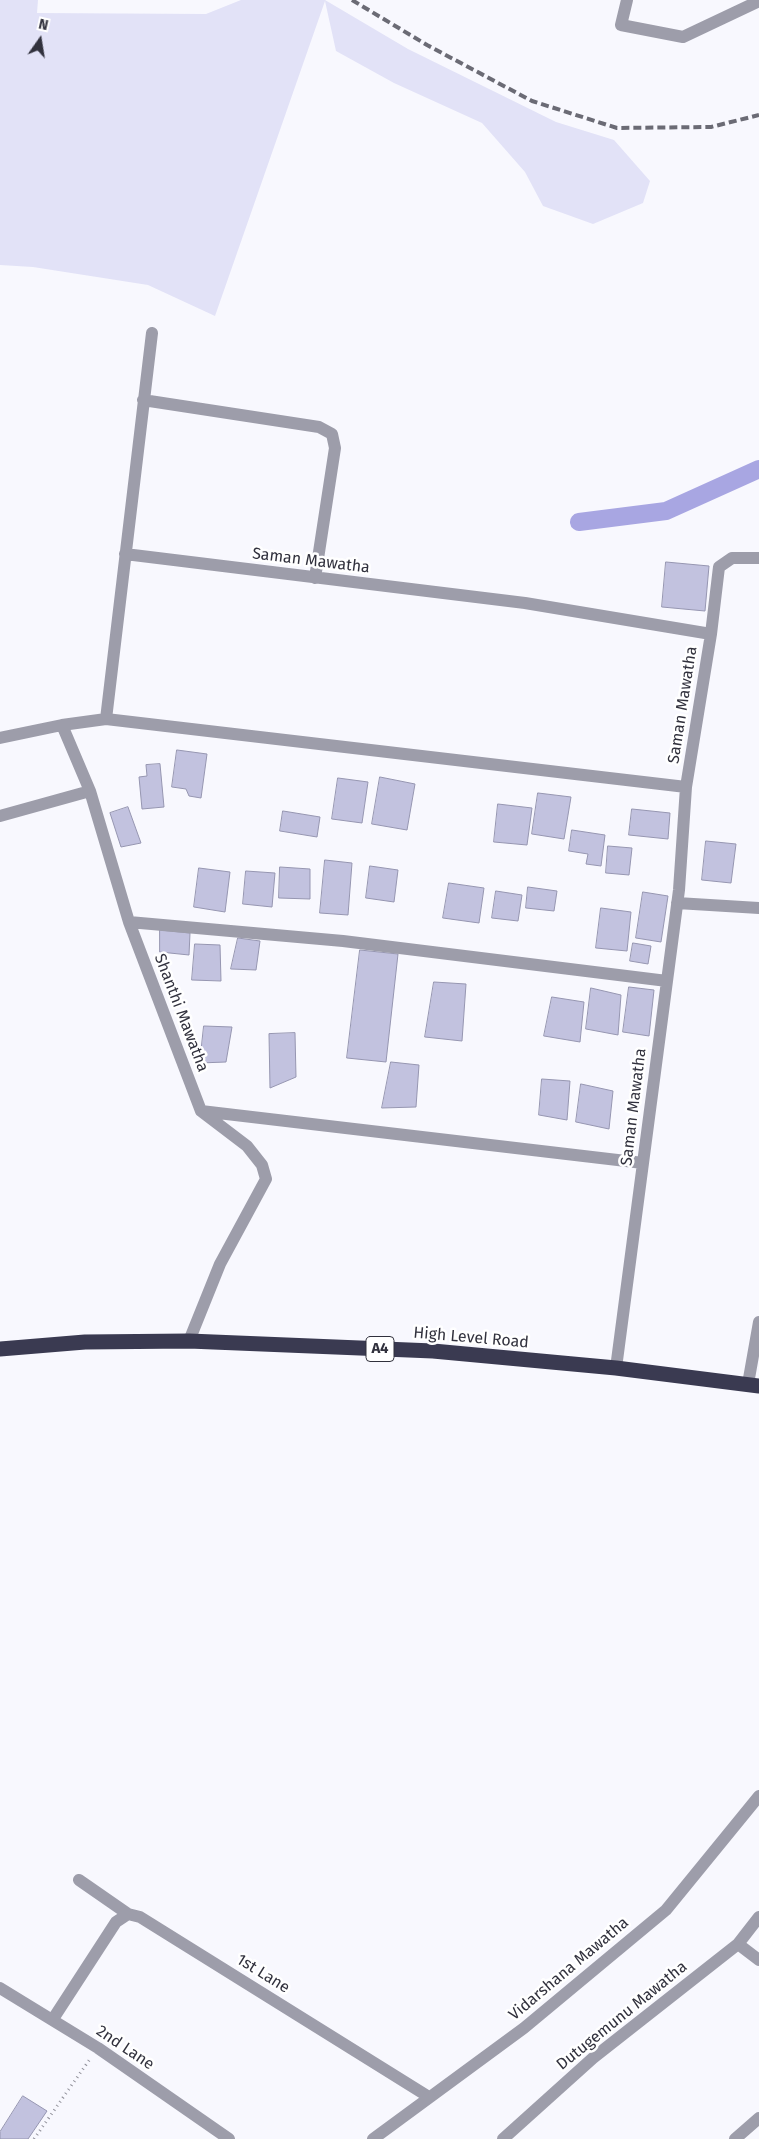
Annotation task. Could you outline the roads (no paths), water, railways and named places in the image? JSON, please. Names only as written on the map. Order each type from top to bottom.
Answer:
[{"type":"highway","name":"High Level Road","points":[[0,1349],[85,1342],[189,1341],[432,1351],[616,1368],[753,1385]]},
{"type":"street","points":[[626,0],[621,25],[683,37],[759,1]]},
{"type":"street","points":[[106,719],[152,333]]},
{"type":"street","points":[[143,400],[319,427],[332,434],[335,448],[315,578]]},
{"type":"street","name":"Saman Mawatha","points":[[125,554],[525,603],[710,634],[686,787],[677,903],[616,1368]]},
{"type":"street","points":[[710,634],[719,567],[732,558],[759,558]]},
{"type":"street","points":[[0,738],[62,725],[106,719],[686,787]]},
{"type":"street","name":"Shanthi Mawatha","points":[[62,725],[90,791],[129,922],[201,1111]]},
{"type":"street","points":[[0,816],[90,791]]},
{"type":"street","points":[[677,903],[759,908]]},
{"type":"street","points":[[129,922],[343,941],[667,981]]},
{"type":"street","points":[[201,1111],[643,1163]]},
{"type":"street","points":[[189,1341],[220,1264],[266,1179],[262,1166],[247,1146],[201,1111]]},
{"type":"street","points":[[753,1385],[759,1322]]},
{"type":"street","name":"Vidarshana Mawatha","points":[[373,2139],[524,2028],[666,1910],[759,1796]]},
{"type":"street","name":"1st Lane","points":[[79,1880],[128,1914],[140,1917],[430,2097]]},
{"type":"street","points":[[53,2019],[116,1922],[128,1914]]},
{"type":"street","name":"Dutugemunu Mawatha","points":[[503,2139],[592,2058],[738,1944],[759,1917]]},
{"type":"street","points":[[738,1944],[759,1960]]},
{"type":"street","name":"2nd Lane","points":[[0,1988],[98,2048],[229,2139]]},
{"type":"street","points":[[736,2139],[759,2118]]},
{"type":"waterway","points":[[579,522],[666,511],[759,469]]},
{"type":"railway","points":[[352,0],[427,45],[532,101],[617,128],[711,127],[759,115]]}]
